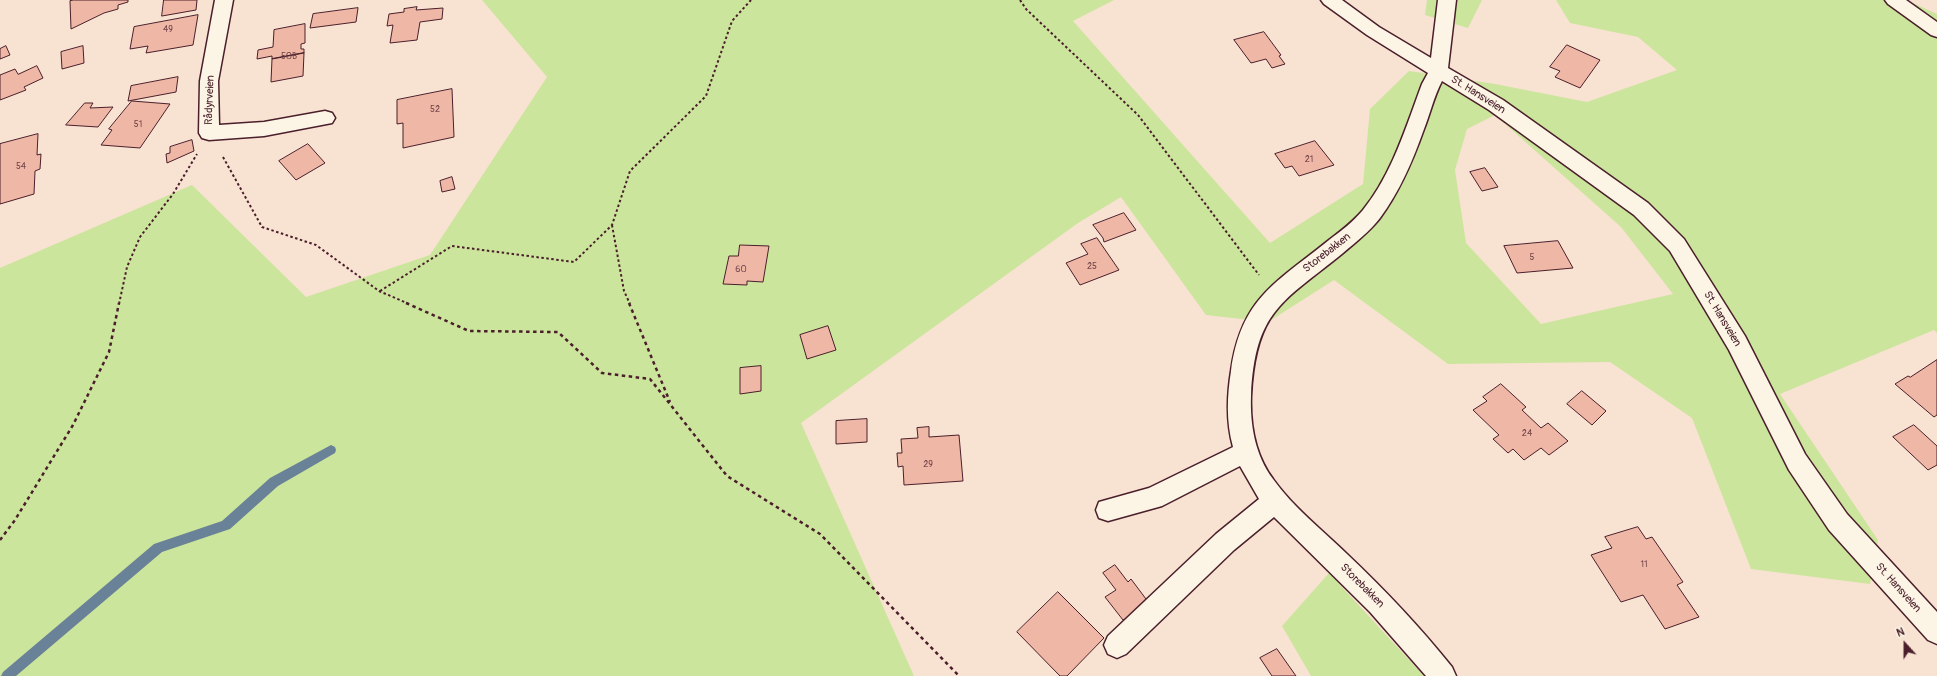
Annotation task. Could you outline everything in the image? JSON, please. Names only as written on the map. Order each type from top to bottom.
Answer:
[{"type":"street","name":"Rådyrveien","points":[[224,0],[209,81],[209,133],[264,130],[325,118]]},
{"type":"street","name":"St. Hansveien","points":[[1330,0],[1373,32],[1496,105],[1641,209],[1677,245],[1737,343],[1797,462],[1838,522],[1937,631]]},
{"type":"street","name":"Storebakken","points":[[1443,676],[1400,625],[1264,487],[1246,452],[1239,403],[1241,368],[1246,345],[1251,330],[1262,309],[1285,286],[1363,224],[1374,211],[1391,184],[1439,70],[1447,0]]},
{"type":"street","points":[[1894,0],[1937,31]]},
{"type":"street","points":[[1108,510],[1153,498],[1246,452]]},
{"type":"street","points":[[1117,645],[1226,542],[1276,500]]},
{"type":"path","points":[[379,291],[452,246],[574,262],[612,225],[630,171],[706,96],[732,21],[751,0]]},
{"type":"path","points":[[1020,0],[1026,9],[1138,115],[1275,296]]},
{"type":"path","points":[[209,133],[262,227],[316,245],[379,291],[469,331],[558,332],[602,373],[650,379],[727,476],[820,534],[959,676]]},
{"type":"path","points":[[0,540],[15,520],[74,425],[109,352],[127,267],[140,237],[173,194],[209,133]]},
{"type":"path","points":[[612,225],[624,291],[646,340],[670,405]]},
{"type":"green space","points":[[482,0],[1114,0],[1073,21],[1270,243],[1363,184],[1370,109],[1409,71],[1495,84],[1587,102],[1677,70],[1638,37],[1570,23],[1556,0],[1906,0],[1937,14],[1937,333],[1934,330],[1780,394],[1878,540],[1870,584],[1751,569],[1692,418],[1610,362],[1448,364],[1334,280],[1268,322],[1206,315],[1121,197],[1078,223],[801,423],[914,676],[0,676],[0,268],[192,185],[306,297],[430,255],[547,77]],"holes":[[[1495,115],[1621,227],[1673,294],[1541,324],[1466,243],[1455,170],[1467,129]]]},
{"type":"green space","points":[[1427,0],[1482,0],[1468,28],[1425,15]]},
{"type":"green space","points":[[1329,573],[1424,676],[1311,676],[1282,626]]},
{"type":"building","points":[[128,0],[128,2],[118,5],[118,9],[104,13],[71,29],[70,1]]},
{"type":"building","points":[[164,0],[197,0],[196,10],[162,16]]},
{"type":"building","points":[[417,7],[416,10],[443,8],[442,19],[420,22],[417,40],[390,43],[393,25],[387,26],[389,14],[404,12],[404,9]]},
{"type":"building","points":[[358,8],[356,22],[310,28],[313,14]]},
{"type":"building","points":[[198,15],[193,45],[146,53],[148,46],[130,49],[134,27]]},
{"type":"building","points":[[305,24],[305,43],[301,44],[301,49],[304,49],[304,53],[272,59],[272,56],[257,59],[258,50],[273,47],[274,30]]},
{"type":"building","points":[[1264,32],[1281,55],[1279,56],[1285,64],[1272,68],[1266,59],[1251,63],[1234,40]]},
{"type":"building","points":[[1567,45],[1600,60],[1580,88],[1555,77],[1560,71],[1550,67]]},
{"type":"building","points":[[6,46],[10,55],[0,59],[0,49]]},
{"type":"building","points":[[83,46],[84,63],[62,69],[61,52]]},
{"type":"building","points":[[304,53],[303,76],[271,82],[272,59]]},
{"type":"building","points":[[37,66],[43,78],[24,87],[26,90],[0,100],[0,75],[15,69],[18,74]]},
{"type":"building","points":[[178,77],[176,92],[128,101],[131,86]]},
{"type":"building","points":[[452,89],[454,137],[403,148],[403,123],[397,124],[397,100]]},
{"type":"building","points":[[132,101],[170,104],[140,148],[101,145],[112,130],[109,129]]},
{"type":"building","points":[[85,103],[93,103],[90,108],[113,107],[98,127],[66,125]]},
{"type":"building","points":[[38,134],[37,155],[41,154],[40,169],[35,171],[34,194],[0,204],[0,144]]},
{"type":"building","points":[[192,140],[194,151],[167,163],[166,154],[170,153],[170,147]]},
{"type":"building","points":[[1315,141],[1334,165],[1299,176],[1292,166],[1285,168],[1275,154]]},
{"type":"building","points":[[308,144],[325,163],[296,180],[279,161]]},
{"type":"building","points":[[1485,168],[1498,187],[1482,191],[1470,172]]},
{"type":"building","points":[[452,177],[455,189],[442,192],[440,181]]},
{"type":"building","points":[[1124,213],[1136,230],[1104,242],[1103,238],[1093,225]]},
{"type":"building","points":[[1097,238],[1119,270],[1080,285],[1066,263],[1088,254],[1081,244]]},
{"type":"building","points":[[1558,241],[1573,268],[1517,273],[1504,246]]},
{"type":"building","points":[[740,245],[769,246],[763,282],[747,281],[747,285],[723,284],[729,256],[738,256]]},
{"type":"building","points":[[828,326],[836,350],[807,359],[800,335]]},
{"type":"building","points":[[1937,360],[1937,415],[1934,417],[1895,384],[1908,376],[1910,377]]},
{"type":"building","points":[[761,366],[761,391],[740,394],[740,368]]},
{"type":"building","points":[[1501,384],[1526,407],[1522,410],[1541,428],[1548,423],[1568,441],[1549,455],[1541,448],[1524,460],[1513,449],[1508,453],[1493,439],[1499,435],[1473,410],[1487,401],[1483,397]]},
{"type":"building","points":[[1582,391],[1606,411],[1592,425],[1567,404]]},
{"type":"building","points":[[867,419],[867,442],[836,444],[836,421]]},
{"type":"building","points":[[1914,425],[1937,446],[1937,465],[1928,470],[1893,437]]},
{"type":"building","points":[[929,427],[929,437],[959,435],[963,481],[904,485],[903,466],[898,467],[897,453],[902,453],[901,439],[918,438],[917,428]]},
{"type":"building","points":[[1638,527],[1646,539],[1652,537],[1683,582],[1677,585],[1699,617],[1665,629],[1643,595],[1621,602],[1591,555],[1612,548],[1605,537]]},
{"type":"building","points":[[1115,565],[1128,582],[1131,579],[1149,603],[1131,624],[1126,619],[1123,620],[1105,597],[1116,590],[1103,573]]},
{"type":"building","points":[[1058,592],[1104,638],[1067,676],[1060,676],[1017,632]]},
{"type":"building","points":[[1277,649],[1296,676],[1272,676],[1260,658]]},
{"type":"waterway","points":[[7,676],[158,548],[226,525],[274,482],[331,450]]}]
